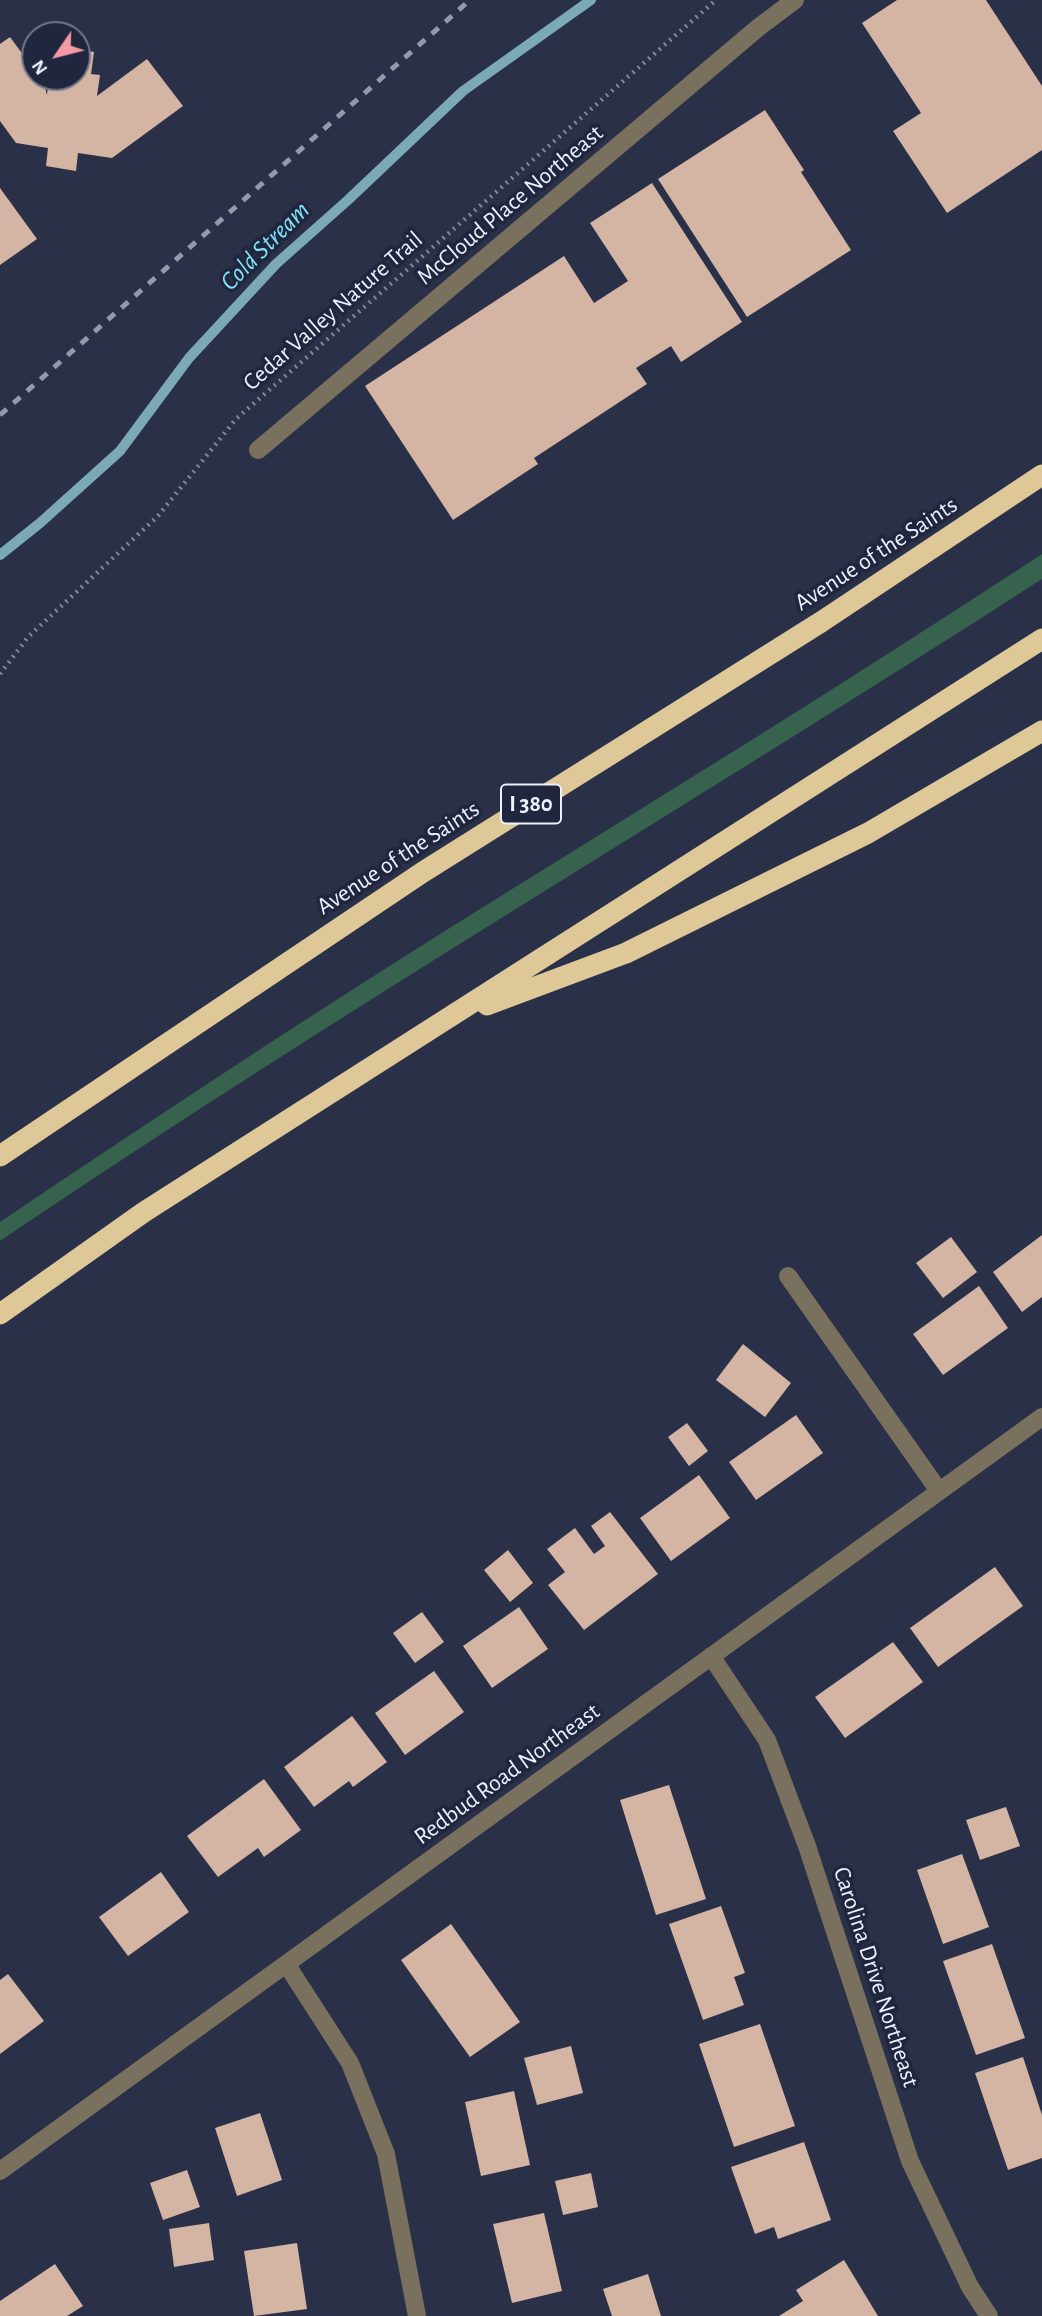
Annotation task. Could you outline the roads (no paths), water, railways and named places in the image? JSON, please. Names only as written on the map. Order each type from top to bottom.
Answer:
[{"type":"highway","name":"Avenue of the Saints","points":[[0,1156],[423,872],[821,622],[1042,475]]},
{"type":"highway","points":[[0,1314],[144,1212],[1042,639]]},
{"type":"highway","points":[[446,1021],[626,953],[868,832],[1042,732]]},
{"type":"highway","points":[[0,1150],[24,1139]]},
{"type":"street","name":"McCloud Place Northeast","points":[[258,450],[795,0]]},
{"type":"street","points":[[788,1276],[939,1491]]},
{"type":"street","name":"Redbud Road Northeast","points":[[0,2171],[1042,1417]]},
{"type":"street","name":"Carolina Drive Northeast","points":[[711,1656],[767,1740],[807,1846],[910,2161],[970,2287],[989,2316]]},
{"type":"street","points":[[287,1965],[351,2063],[386,2154],[417,2316]]},
{"type":"waterway","name":"Cold Stream","points":[[0,555],[120,451],[189,358],[276,264],[463,91],[591,0]]},
{"type":"railway","points":[[0,415],[470,0]]}]
